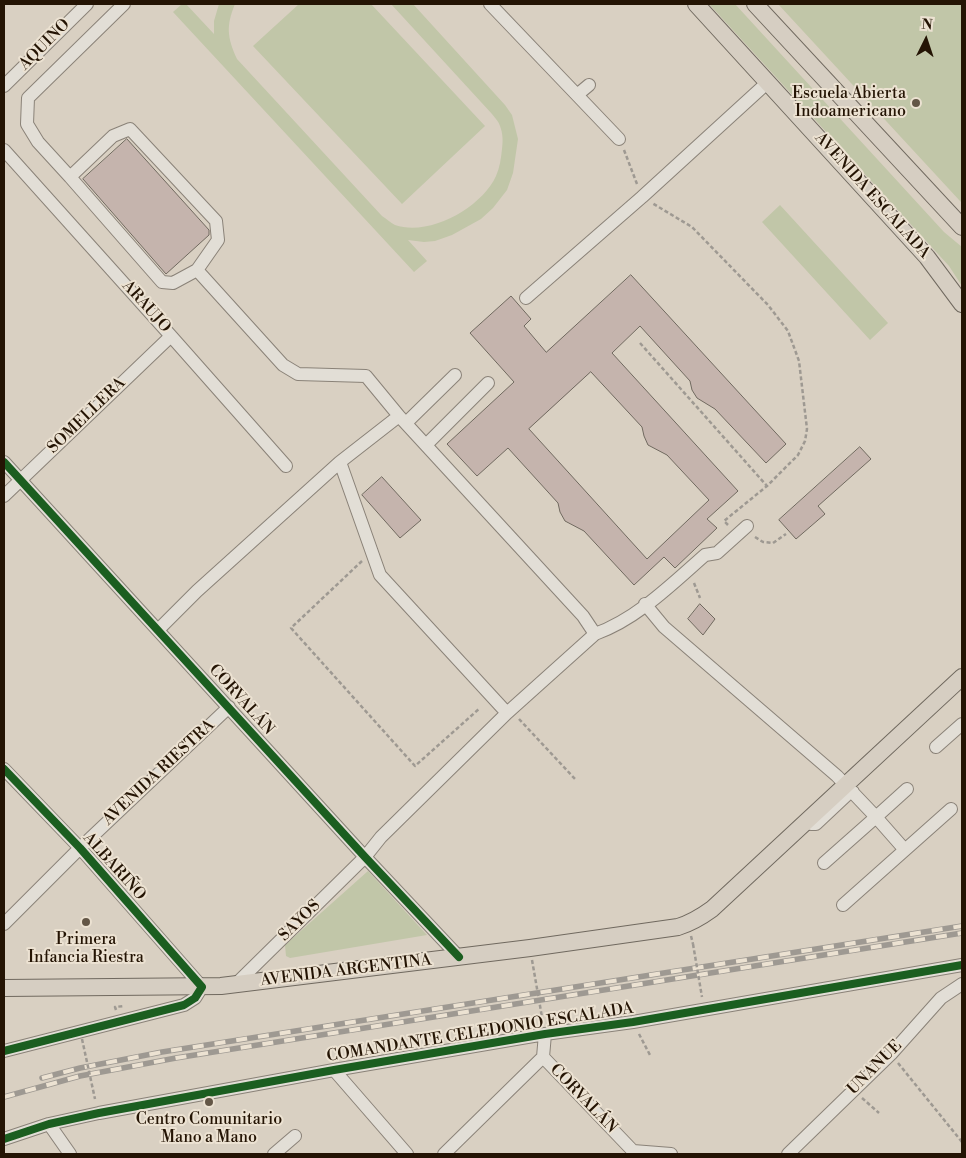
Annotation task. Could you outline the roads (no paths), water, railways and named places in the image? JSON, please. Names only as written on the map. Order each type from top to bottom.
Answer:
[{"type":"main road","name":"AVENIDA ESCALADA","points":[[696,4],[927,257],[962,304]]},
{"type":"main road","points":[[755,4],[962,228]]},
{"type":"main road","name":"AVENIDA ARGENTINA","points":[[4,988],[202,987],[235,985],[678,927],[699,918],[712,909],[808,821],[850,789],[962,677]]},
{"type":"street","name":"AQUINO","points":[[4,86],[86,4]]},
{"type":"street","points":[[70,177],[113,136],[130,128],[216,221],[218,240],[197,270],[173,283],[162,282],[38,142],[27,124],[28,98],[124,4]]},
{"type":"street","points":[[490,4],[619,139]]},
{"type":"street","points":[[526,298],[642,197],[768,82]]},
{"type":"street","points":[[577,95],[589,85]]},
{"type":"street","name":"ARAUJO","points":[[4,150],[286,466]]},
{"type":"street","points":[[197,270],[283,365],[298,374],[366,376],[402,420],[583,616],[595,634]]},
{"type":"street","name":"SOMELLERA","points":[[4,496],[171,336]]},
{"type":"street","points":[[158,630],[197,591],[340,462],[402,420],[455,375]]},
{"type":"street","points":[[426,445],[488,382]]},
{"type":"street","name":"CORVALÁN","points":[[4,462],[230,707],[365,857],[459,957]]},
{"type":"street","points":[[340,462],[380,575],[507,713]]},
{"type":"street","name":"SAYOS","points":[[235,985],[507,713],[595,634],[611,628],[645,604],[705,555],[717,553],[746,526]]},
{"type":"street","points":[[645,604],[664,627],[850,789],[905,850]]},
{"type":"street","name":"AVENIDA RIESTRA","points":[[4,924],[80,848],[230,707]]},
{"type":"street","points":[[936,747],[962,724]]},
{"type":"street","name":"ALBARIÑO","points":[[4,768],[80,848],[202,987]]},
{"type":"street","points":[[824,863],[907,789]]},
{"type":"street","points":[[843,905],[951,809]]},
{"type":"street","name":"COMANDANTE CELEDONIO ESCALADA","points":[[4,1138],[49,1124],[100,1113],[334,1070],[544,1028],[632,1022],[962,966]]},
{"type":"street","name":"UNANUE","points":[[788,1154],[890,1054],[941,998],[962,984]]},
{"type":"street","points":[[4,1051],[184,1005],[195,998],[202,987]]},
{"type":"street","name":"CORVALÁN","points":[[544,1028],[542,1057],[632,1153],[671,1154]]},
{"type":"street","points":[[444,1154],[542,1057]]},
{"type":"street","points":[[334,1070],[407,1154]]},
{"type":"street","points":[[49,1124],[63,1152]]},
{"type":"street","points":[[274,1154],[295,1136]]},
{"type":"railway","points":[[42,1078],[80,1068],[162,1052],[962,926]]},
{"type":"railway","points":[[4,1097],[80,1076],[176,1058],[962,933]]},
{"type":"place","name":"Escuela Abierta Indoamericano","points":[[916,103]]},
{"type":"place","name":"Primera Infancia Riestra","points":[[86,922]]},
{"type":"place","name":"Centro Comunitario Mano a Mano","points":[[209,1102]]}]
